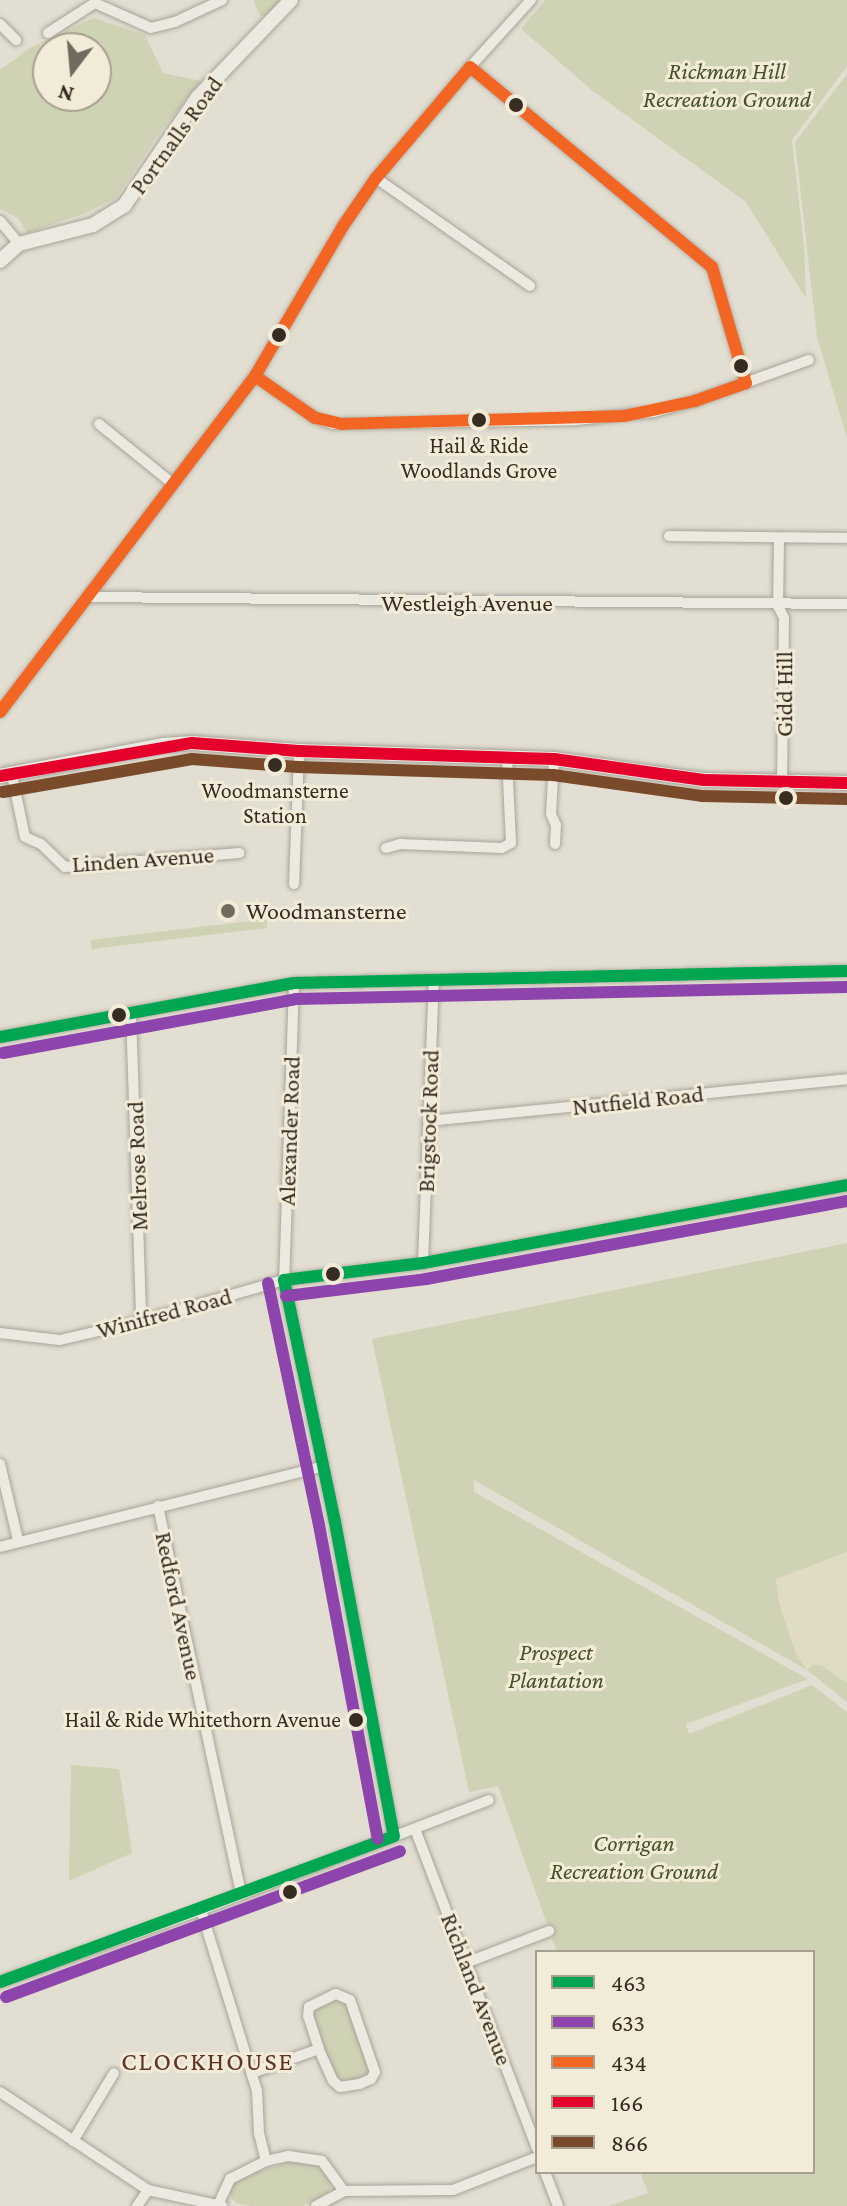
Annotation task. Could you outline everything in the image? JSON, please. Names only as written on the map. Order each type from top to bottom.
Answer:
[{"type":"main road","name":"Portnalls Road","points":[[0,261],[19,244],[93,225],[124,206],[198,97],[291,0]]},
{"type":"main road","points":[[6,775],[178,744],[554,759],[610,764],[685,778],[847,783]]},
{"type":"street","points":[[50,32],[95,2],[151,28],[175,22],[222,0]]},
{"type":"street","points":[[0,712],[255,376],[343,226],[376,178],[531,0]]},
{"type":"street","points":[[0,24],[16,40]]},
{"type":"street","points":[[470,67],[712,267],[746,383]]},
{"type":"street","points":[[376,178],[530,286]]},
{"type":"street","points":[[0,221],[19,244]]},
{"type":"street","points":[[255,376],[315,418],[342,424],[624,416],[695,401],[809,360]]},
{"type":"street","points":[[99,424],[173,484]]},
{"type":"street","points":[[669,536],[847,538]]},
{"type":"street","name":"Gidd Hill","points":[[779,538],[778,606],[784,618],[782,783]]},
{"type":"street","name":"Westleigh Avenue","points":[[88,597],[778,606],[847,604]]},
{"type":"street","points":[[294,884],[299,751]]},
{"type":"street","points":[[386,848],[400,844],[502,848],[511,843],[507,758]]},
{"type":"street","points":[[554,759],[551,814],[556,825],[555,844]]},
{"type":"street","name":"Linden Avenue","points":[[6,775],[25,837],[41,844],[65,867],[239,853]]},
{"type":"street","points":[[0,1037],[294,983],[847,971]]},
{"type":"street","name":"Brigstock Road","points":[[423,1263],[434,980]]},
{"type":"street","name":"Alexander Road","points":[[294,983],[284,1280],[394,1836]]},
{"type":"street","name":"Melrose Road","points":[[131,1012],[141,1321]]},
{"type":"street","name":"Nutfield Road","points":[[428,1121],[847,1079]]},
{"type":"street","name":"Winifred Road","points":[[0,1333],[60,1340],[141,1321],[284,1280],[423,1263],[847,1185]]},
{"type":"street","points":[[0,1464],[18,1540]]},
{"type":"street","points":[[0,1547],[18,1540],[321,1467]]},
{"type":"street","name":"Redford Avenue","points":[[158,1506],[241,1894]]},
{"type":"street","points":[[0,1982],[201,1910],[489,1800]]},
{"type":"street","name":"Richland Avenue","points":[[415,1829],[535,2144]]},
{"type":"street","points":[[201,1910],[252,2073],[266,2161]]},
{"type":"street","points":[[468,1962],[549,1931]]},
{"type":"street","points":[[336,1994],[344,1995],[350,2000],[375,2072],[371,2079],[340,2087],[333,2081],[319,2049],[308,2016],[309,2007],[336,1994]]},
{"type":"street","points":[[252,2073],[319,2049]]},
{"type":"street","points":[[73,2141],[114,2073]]},
{"type":"street","points":[[0,2092],[148,2190],[221,2205],[230,2179],[266,2161],[298,2156],[322,2161],[344,2191]]},
{"type":"street","points":[[316,2206],[344,2191],[453,2190],[535,2158]]},
{"type":"street","points":[[546,2174],[558,2206]]},
{"type":"street","points":[[137,2206],[148,2190]]},
{"type":"shaded area","points":[[847,1552],[847,1683],[822,1666],[808,1670],[796,1654],[779,1603],[776,1578]]},
{"type":"green space","points":[[253,0],[281,0],[267,15],[260,16]]},
{"type":"green space","name":"Rickman Hill Recreation Ground","points":[[545,0],[847,0],[847,66],[792,140],[804,245],[806,298],[746,202],[594,92],[521,29]]},
{"type":"green space","points":[[94,18],[145,35],[163,73],[201,81],[158,135],[116,198],[83,214],[27,233],[18,218],[0,209],[0,70],[32,47],[32,112],[112,112],[112,32],[64,32]]},
{"type":"green space","points":[[847,74],[847,438],[817,337],[795,142]]},
{"type":"green space","points":[[267,919],[267,928],[92,949],[91,940]]},
{"type":"green space","points":[[847,1243],[847,1552],[776,1579],[779,1603],[796,1654],[807,1670],[474,1480],[474,1492],[808,1679],[686,1724],[689,1734],[812,1685],[847,1712],[847,2206],[609,2206],[648,2193],[641,2174],[815,2174],[815,1950],[556,1950],[498,1786],[469,1792],[372,1339]]},
{"type":"green space","points":[[813,1665],[822,1666],[847,1683],[847,1702],[807,1670]]},
{"type":"green space","points":[[71,1765],[119,1769],[132,1853],[69,1881]]},
{"type":"green space","points":[[335,1998],[349,2003],[372,2066],[368,2076],[346,2084],[336,2079],[311,2015],[313,2009]]},
{"type":"green space","points":[[289,2162],[308,2162],[320,2168],[332,2183],[328,2193],[303,2206],[251,2206],[236,2203],[231,2198],[230,2189],[240,2177]]},
{"type":"transit line","name":"434","points":[[470,67],[712,267],[746,383],[695,401],[624,416],[342,424],[315,418],[255,376],[343,226],[376,178],[470,67]]},
{"type":"transit line","name":"434","points":[[0,712],[255,376]]},
{"type":"transit line","name":"166","points":[[0,776],[192,743],[299,751],[554,759],[704,780],[847,783]]},
{"type":"transit line","name":"866","points":[[3,792],[192,759],[298,767],[553,775],[702,796],[847,799]]},
{"type":"transit line","name":"463","points":[[0,1037],[294,983],[847,971]]},
{"type":"transit line","name":"633","points":[[3,1053],[296,999],[847,987]]},
{"type":"transit line","name":"463","points":[[284,1280],[423,1263],[847,1185]]},
{"type":"transit line","name":"633","points":[[286,1296],[426,1279],[847,1201]]},
{"type":"transit line","name":"463","points":[[284,1280],[335,1522],[394,1836]]},
{"type":"transit line","name":"633","points":[[268,1283],[319,1525],[378,1839]]},
{"type":"transit line","name":"463","points":[[0,1982],[394,1836]]},
{"type":"transit line","name":"633","points":[[6,1997],[400,1851]]},
{"type":"place","name":"Hail & Ride Woodlands Grove","points":[[479,420]]},
{"type":"place","name":"Woodmansterne Station","points":[[275,765]]},
{"type":"place","name":"Woodmansterne","points":[[228,911]]},
{"type":"place","name":"Hail & Ride Whitethorn Avenue","points":[[356,1720]]},
{"type":"district","name":"CLOCKHOUSE","points":[[208,2062]]},
{"type":"park label","name":"Prospect Plantation","points":[[556,1666]]},
{"type":"park label","name":"Corrigan Recreation Ground","points":[[634,1857]]}]
